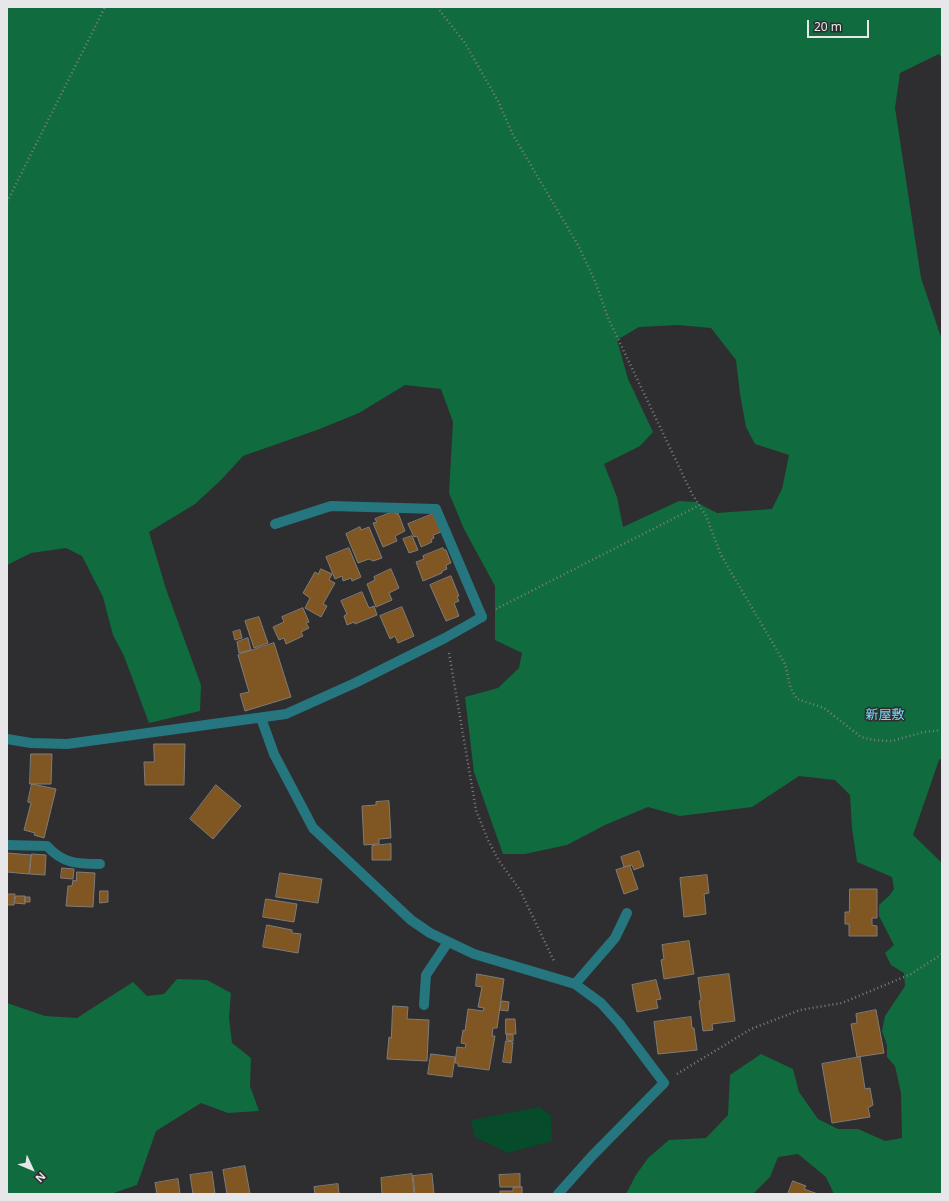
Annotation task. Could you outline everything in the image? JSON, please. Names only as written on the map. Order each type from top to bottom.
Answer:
[{"type":"street","points":[[7,739],[31,743],[67,744],[286,714],[355,683],[482,617],[436,509],[331,506],[275,524]]},
{"type":"street","points":[[261,718],[274,754],[313,828],[411,920],[430,933],[474,954],[570,982],[601,1003],[619,1023],[664,1083],[592,1156],[558,1194]]},
{"type":"street","points":[[7,845],[47,846],[62,860],[79,864],[100,864]]},
{"type":"street","points":[[570,982],[615,938],[627,913]]},
{"type":"street","points":[[424,1005],[426,975],[448,942]]},
{"type":"path","points":[[7,202],[105,7]]},
{"type":"path","points":[[437,7],[465,43],[498,101],[513,135],[578,245],[609,320],[698,506],[706,516],[721,555],[785,664],[791,689],[797,699],[824,708],[861,737],[873,740],[892,741],[924,732],[942,730]]},
{"type":"path","points":[[482,617],[698,506]]},
{"type":"path","points":[[444,638],[452,666],[476,810],[488,840],[499,861],[520,890],[542,932],[551,955],[570,982]]},
{"type":"path","points":[[664,1083],[718,1048],[751,1029],[800,1010],[842,1003],[911,974],[942,954]]},
{"type":"green space","points":[[7,7],[942,7],[942,59],[939,54],[900,73],[895,108],[921,278],[942,340],[942,758],[939,760],[913,835],[942,863],[942,1194],[834,1194],[826,1177],[798,1154],[778,1157],[770,1177],[753,1194],[626,1194],[636,1175],[648,1158],[669,1140],[706,1138],[728,1115],[730,1075],[761,1054],[793,1069],[799,1092],[818,1119],[838,1129],[858,1129],[885,1141],[902,1138],[901,1093],[895,1066],[887,1057],[887,1045],[882,1031],[885,1016],[905,986],[904,973],[891,965],[885,953],[894,945],[879,916],[879,905],[894,889],[892,877],[857,862],[852,828],[850,795],[835,780],[799,776],[752,807],[680,816],[648,807],[605,825],[567,845],[525,854],[503,854],[474,772],[465,697],[498,688],[519,668],[522,653],[495,640],[495,586],[464,529],[449,493],[453,422],[441,389],[405,385],[359,413],[317,430],[243,456],[221,480],[195,504],[149,532],[166,589],[201,685],[200,711],[149,723],[124,656],[113,635],[103,597],[82,556],[66,548],[31,553],[7,565]],"holes":[[[678,325],[711,328],[736,360],[746,427],[755,444],[789,455],[782,489],[772,509],[717,513],[696,502],[679,501],[623,527],[617,497],[604,464],[640,446],[653,432],[628,379],[617,340],[639,327]]]},
{"type":"green space","points":[[177,979],[207,980],[231,993],[229,1018],[232,1043],[251,1058],[250,1086],[259,1111],[228,1113],[201,1103],[156,1131],[137,1185],[111,1194],[7,1194],[7,1003],[45,1016],[77,1018],[133,982],[147,996],[164,994]]},
{"type":"green space","points":[[540,1107],[551,1116],[552,1141],[508,1153],[475,1137],[471,1120]]},
{"type":"building","points":[[395,511],[396,514],[398,513],[405,531],[395,536],[397,541],[383,547],[373,523],[377,522],[375,519]]},
{"type":"building","points":[[433,514],[441,532],[433,535],[434,538],[431,540],[432,542],[421,547],[417,536],[414,537],[408,524]]},
{"type":"building","points":[[360,527],[361,530],[369,527],[382,558],[373,561],[369,559],[358,563],[346,534]]},
{"type":"building","points":[[412,536],[418,550],[409,553],[403,539]]},
{"type":"building","points":[[349,548],[361,577],[352,581],[351,578],[343,581],[342,576],[335,579],[326,557]]},
{"type":"building","points":[[443,548],[446,550],[451,563],[446,565],[447,569],[442,571],[442,573],[423,581],[416,562],[424,559],[423,556]]},
{"type":"building","points":[[321,569],[332,574],[329,580],[335,583],[323,604],[327,606],[321,617],[305,608],[310,598],[303,593],[315,572],[318,574]]},
{"type":"building","points":[[391,569],[399,588],[389,593],[392,600],[376,607],[367,584],[375,580],[374,577]]},
{"type":"building","points":[[451,576],[459,596],[457,597],[459,601],[454,603],[459,616],[446,621],[430,585]]},
{"type":"building","points":[[362,592],[369,608],[374,606],[377,615],[355,624],[354,622],[347,625],[344,616],[347,614],[341,601]]},
{"type":"building","points":[[402,607],[414,636],[398,643],[395,636],[390,639],[380,616]]},
{"type":"building","points":[[303,608],[309,622],[306,623],[309,628],[301,632],[303,636],[286,644],[284,638],[279,640],[273,627],[284,622],[282,617]]},
{"type":"building","points":[[259,617],[268,643],[254,648],[245,621]]},
{"type":"building","points":[[240,630],[242,638],[235,640],[233,632]]},
{"type":"building","points":[[248,638],[251,650],[239,653],[237,642]]},
{"type":"building","points":[[274,643],[291,697],[245,711],[240,694],[249,692],[238,655]]},
{"type":"building","points":[[154,744],[185,744],[184,785],[145,785],[144,762],[154,762]]},
{"type":"building","points":[[31,754],[52,754],[51,784],[30,784]]},
{"type":"building","points":[[32,784],[56,789],[44,838],[34,835],[35,833],[24,830],[31,803],[28,802]]},
{"type":"building","points":[[216,785],[241,806],[213,839],[190,819]]},
{"type":"building","points":[[389,801],[391,838],[379,839],[379,844],[364,845],[362,806],[376,805],[376,802]]},
{"type":"building","points":[[391,844],[391,860],[372,860],[372,846]]},
{"type":"building","points":[[639,851],[644,866],[634,870],[632,865],[624,867],[621,857]]},
{"type":"building","points":[[7,853],[31,855],[29,874],[7,872]]},
{"type":"building","points":[[32,854],[46,855],[45,875],[30,874]]},
{"type":"building","points":[[630,866],[638,889],[624,894],[616,870]]},
{"type":"building","points":[[62,868],[74,869],[73,879],[61,878]]},
{"type":"building","points":[[77,872],[95,873],[93,907],[66,906],[68,886],[72,886],[73,880],[76,881]]},
{"type":"building","points":[[280,873],[322,879],[318,903],[276,897]]},
{"type":"building","points":[[707,875],[709,893],[704,894],[706,914],[684,917],[680,878]]},
{"type":"building","points":[[850,889],[877,889],[877,918],[872,918],[872,925],[877,926],[877,936],[849,936],[849,924],[845,924],[845,912],[849,912]]},
{"type":"building","points":[[100,891],[108,891],[108,902],[100,903]]},
{"type":"building","points":[[7,894],[15,894],[14,905],[7,905]]},
{"type":"building","points":[[16,896],[25,896],[25,904],[15,903]]},
{"type":"building","points":[[25,897],[30,897],[30,902],[25,902]]},
{"type":"building","points":[[266,899],[297,904],[294,922],[263,917]]},
{"type":"building","points":[[267,925],[292,930],[292,933],[301,934],[298,953],[263,947]]},
{"type":"building","points":[[689,941],[694,974],[664,979],[661,960],[664,959],[662,945]]},
{"type":"building","points":[[477,974],[504,979],[497,1028],[493,1028],[492,1036],[495,1036],[489,1070],[458,1066],[458,1063],[455,1063],[457,1047],[465,1048],[466,1044],[461,1043],[463,1030],[465,1031],[468,1009],[483,1011],[484,1008],[478,1007],[482,987],[476,986]]},
{"type":"building","points":[[729,974],[735,1021],[712,1024],[713,1030],[703,1031],[698,978]]},
{"type":"building","points":[[656,980],[661,999],[656,1000],[658,1008],[637,1012],[632,985]]},
{"type":"building","points":[[502,1001],[509,1002],[508,1011],[500,1010]]},
{"type":"building","points":[[393,1006],[408,1007],[407,1019],[429,1020],[427,1061],[387,1059],[389,1037],[391,1038]]},
{"type":"building","points":[[876,1010],[884,1053],[857,1057],[851,1024],[857,1023],[856,1014]]},
{"type":"building","points":[[691,1017],[697,1050],[658,1054],[654,1022]]},
{"type":"building","points":[[506,1019],[515,1019],[516,1034],[506,1034]]},
{"type":"building","points":[[507,1034],[513,1035],[513,1041],[507,1040]]},
{"type":"building","points":[[506,1041],[513,1042],[511,1063],[503,1062]]},
{"type":"building","points":[[431,1054],[455,1057],[452,1077],[428,1074]]},
{"type":"building","points":[[860,1057],[865,1089],[870,1088],[873,1105],[868,1108],[870,1117],[832,1123],[822,1064]]},
{"type":"building","points":[[245,1166],[250,1194],[227,1194],[223,1170]]},
{"type":"building","points":[[212,1172],[215,1194],[193,1194],[190,1175]]},
{"type":"building","points":[[412,1174],[414,1194],[382,1194],[381,1178]]},
{"type":"building","points":[[432,1174],[434,1194],[415,1194],[413,1176]]},
{"type":"building","points":[[520,1174],[520,1187],[500,1187],[499,1175]]},
{"type":"building","points":[[178,1179],[180,1194],[157,1194],[155,1183]]},
{"type":"building","points":[[793,1181],[806,1186],[804,1189],[818,1194],[788,1194]]},
{"type":"building","points":[[338,1184],[339,1194],[315,1194],[314,1187]]},
{"type":"building","points":[[522,1187],[522,1194],[500,1194],[500,1191],[513,1191],[513,1188]]},
{"type":"district","name":"新屋敷","points":[[885,715]]}]
